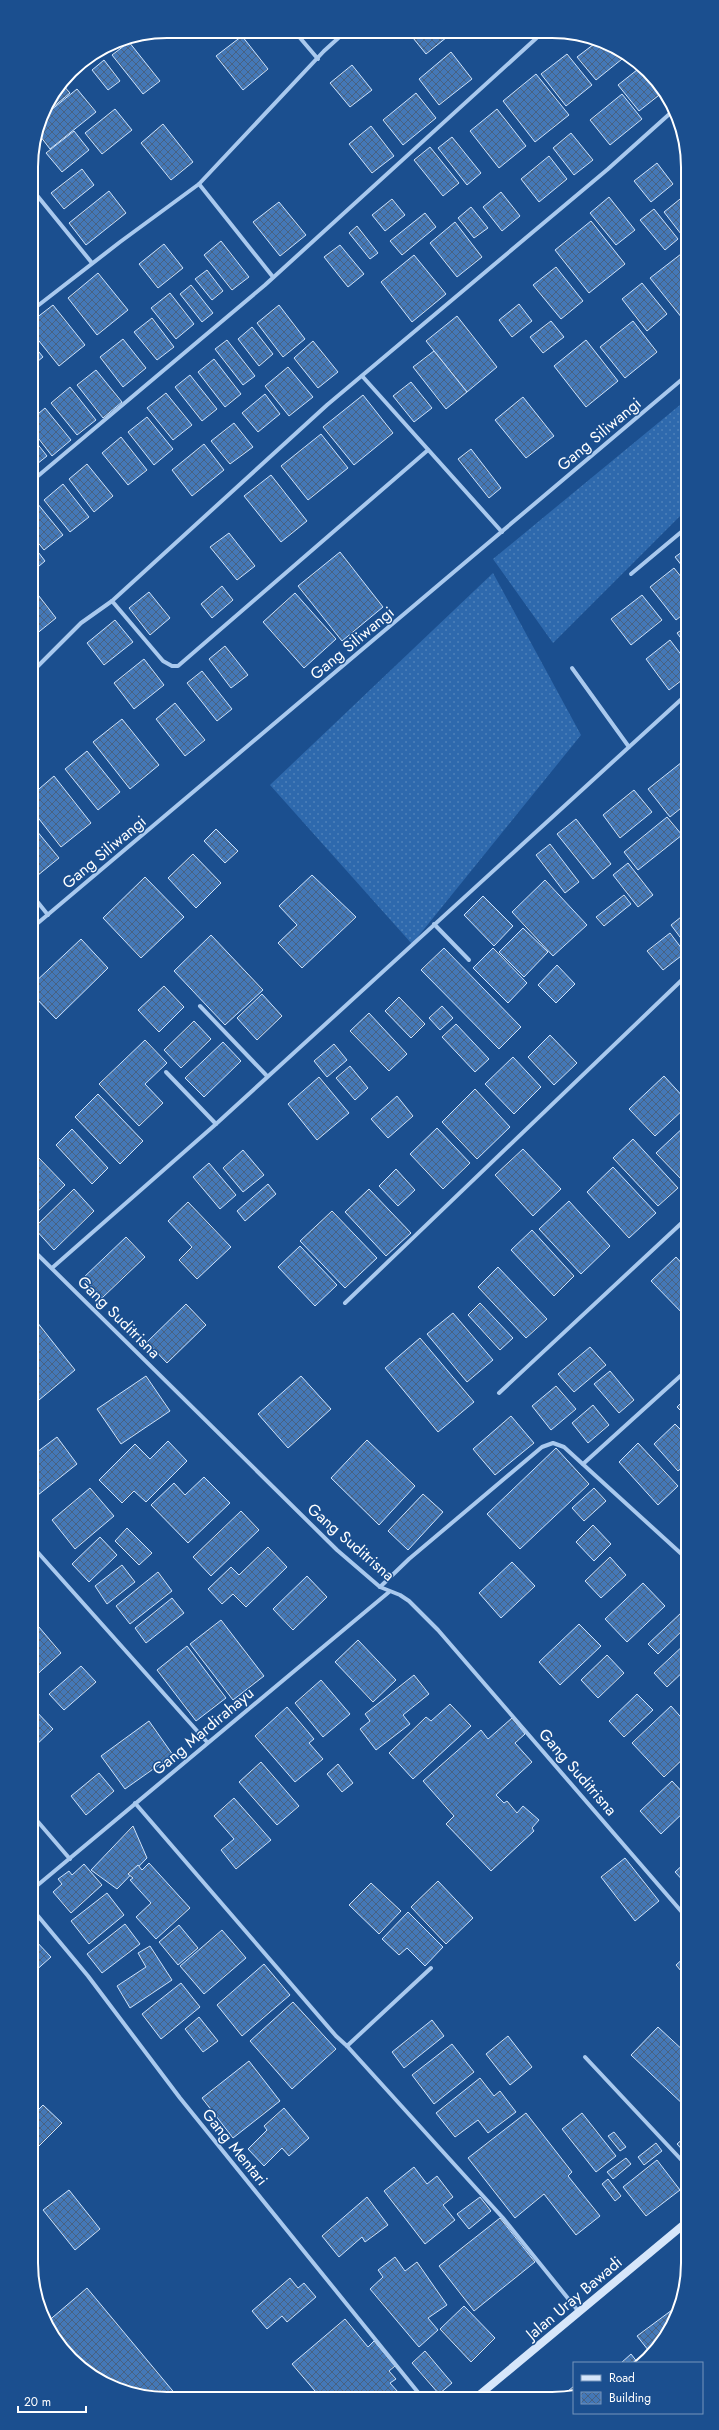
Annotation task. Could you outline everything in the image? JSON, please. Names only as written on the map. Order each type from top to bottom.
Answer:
[{"type":"street","points":[[300,38],[318,59]]},
{"type":"street","points":[[38,305],[92,263],[200,184],[339,38]]},
{"type":"street","points":[[38,476],[273,277],[536,38]]},
{"type":"street","points":[[38,666],[81,623],[112,601],[327,405],[363,377],[608,169],[670,114]]},
{"type":"street","points":[[200,184],[273,277]]},
{"type":"street","points":[[38,197],[92,263]]},
{"type":"street","points":[[363,377],[502,532]]},
{"type":"street","name":"Gang Siliwangi","points":[[38,923],[681,380]]},
{"type":"street","points":[[112,601],[163,661],[172,666],[178,666],[428,450]]},
{"type":"street","points":[[631,574],[681,532]]},
{"type":"street","points":[[572,668],[629,747]]},
{"type":"street","points":[[52,1268],[216,1124],[681,700]]},
{"type":"street","points":[[38,902],[48,915]]},
{"type":"street","points":[[434,924],[469,960]]},
{"type":"street","points":[[345,1304],[681,981]]},
{"type":"street","points":[[200,1006],[267,1076]]},
{"type":"street","points":[[166,1072],[216,1124]]},
{"type":"street","points":[[499,1393],[681,1224]]},
{"type":"street","name":"Gang Suditrisna","points":[[38,1255],[337,1550],[380,1587],[389,1592],[400,1595],[409,1602],[438,1630],[681,1911]]},
{"type":"street","points":[[583,1464],[681,1375]]},
{"type":"street","points":[[380,1587],[409,1559],[546,1445],[559,1444],[681,1554]]},
{"type":"street","points":[[38,1553],[207,1742]]},
{"type":"street","name":"Gang Mardirahayu","points":[[38,1885],[207,1742],[389,1592]]},
{"type":"street","points":[[135,1803],[336,2036],[347,2046],[503,2218],[579,2312]]},
{"type":"street","points":[[38,1822],[70,1859]]},
{"type":"street","name":"Gang Mentari","points":[[38,1916],[88,1976],[190,2110],[419,2392]]},
{"type":"street","points":[[347,2046],[431,1968]]},
{"type":"street","points":[[585,2057],[681,2160]]},
{"type":"street","name":"Jalan Uray Bawadi","points":[[483,2392],[681,2226]]},
{"type":"shaded area","points":[[681,404],[681,515],[553,643],[493,559]]},
{"type":"shaded area","points":[[493,573],[581,735],[412,944],[270,785]]},
{"type":"building","points":[[239,38],[244,38],[268,69],[243,90],[216,56]]},
{"type":"building","points":[[413,38],[446,38],[426,54]]},
{"type":"building","points":[[130,43],[160,81],[143,94],[112,55],[125,45]]},
{"type":"building","points":[[593,45],[622,59],[596,80],[577,57]]},
{"type":"building","points":[[451,52],[472,79],[439,105],[419,79]]},
{"type":"building","points":[[567,54],[592,85],[566,106],[541,74]]},
{"type":"building","points":[[104,60],[120,81],[108,90],[92,70]]},
{"type":"building","points":[[352,65],[372,90],[350,107],[330,83]]},
{"type":"building","points":[[637,70],[659,95],[639,111],[618,85]]},
{"type":"building","points":[[536,74],[569,115],[535,142],[503,101]]},
{"type":"building","points":[[65,88],[70,93],[52,108]]},
{"type":"building","points":[[77,89],[96,112],[50,149],[41,138],[51,110]]},
{"type":"building","points":[[416,93],[436,118],[403,145],[383,120]]},
{"type":"building","points":[[622,94],[642,119],[610,145],[590,120]]},
{"type":"building","points":[[115,109],[132,130],[102,154],[85,133]]},
{"type":"building","points":[[497,109],[526,146],[499,168],[470,131]]},
{"type":"building","points":[[163,124],[193,162],[171,180],[141,143]]},
{"type":"building","points":[[371,126],[394,156],[372,173],[349,144]]},
{"type":"building","points":[[74,131],[89,150],[62,172],[46,153]]},
{"type":"building","points":[[571,133],[593,160],[574,175],[553,148]]},
{"type":"building","points":[[452,137],[481,173],[467,185],[438,148]]},
{"type":"building","points":[[430,147],[459,183],[443,196],[414,160]]},
{"type":"building","points":[[549,156],[567,179],[539,202],[521,179]]},
{"type":"building","points":[[657,163],[673,184],[651,202],[634,181]]},
{"type":"building","points":[[82,169],[94,185],[64,209],[51,193]]},
{"type":"building","points":[[109,191],[126,213],[86,245],[69,223]]},
{"type":"building","points":[[501,192],[520,216],[502,231],[483,207]]},
{"type":"building","points":[[609,197],[635,230],[616,245],[590,213]]},
{"type":"building","points":[[681,198],[681,234],[664,212]]},
{"type":"building","points":[[392,199],[405,215],[385,231],[372,215]]},
{"type":"building","points":[[279,202],[306,235],[280,256],[253,222]]},
{"type":"building","points":[[471,207],[488,228],[474,238],[458,218]]},
{"type":"building","points":[[654,209],[678,239],[665,250],[640,220]]},
{"type":"building","points":[[425,213],[436,227],[402,255],[390,241]]},
{"type":"building","points":[[591,221],[625,264],[589,293],[555,250]]},
{"type":"building","points":[[455,222],[482,257],[457,277],[430,243]]},
{"type":"building","points":[[357,226],[378,253],[370,259],[349,233]]},
{"type":"building","points":[[221,241],[249,277],[232,290],[204,255]]},
{"type":"building","points":[[164,244],[183,268],[158,288],[139,264]]},
{"type":"building","points":[[340,245],[364,274],[348,287],[324,257]]},
{"type":"building","points":[[681,254],[681,317],[650,278]]},
{"type":"building","points":[[414,255],[446,294],[412,322],[381,282]]},
{"type":"building","points":[[556,267],[583,301],[561,319],[533,285]]},
{"type":"building","points":[[207,270],[223,291],[212,300],[195,279]]},
{"type":"building","points":[[98,273],[128,310],[97,335],[68,298]]},
{"type":"building","points":[[642,283],[667,314],[647,331],[622,299]]},
{"type":"building","points":[[191,285],[213,313],[202,322],[180,294]]},
{"type":"building","points":[[170,293],[194,324],[176,339],[151,308]]},
{"type":"building","points":[[519,304],[532,321],[512,337],[499,320]]},
{"type":"building","points":[[53,305],[85,345],[59,366],[38,340],[38,317]]},
{"type":"building","points":[[279,305],[305,339],[283,357],[257,323]]},
{"type":"building","points":[[457,316],[497,367],[467,392],[426,341]]},
{"type":"building","points":[[152,318],[174,347],[157,360],[134,332]]},
{"type":"building","points":[[551,321],[564,337],[543,353],[530,337]]},
{"type":"building","points":[[633,321],[657,352],[625,378],[600,347]]},
{"type":"building","points":[[252,327],[273,354],[259,366],[238,339]]},
{"type":"building","points":[[123,339],[146,368],[123,387],[100,357]]},
{"type":"building","points":[[227,340],[255,376],[243,385],[215,349]]},
{"type":"building","points":[[586,340],[618,381],[586,407],[554,366]]},
{"type":"building","points":[[313,341],[338,372],[318,388],[294,358]]},
{"type":"building","points":[[38,351],[43,357],[38,361]]},
{"type":"building","points":[[434,351],[467,392],[446,409],[413,367]]},
{"type":"building","points":[[214,359],[241,394],[225,407],[198,372]]},
{"type":"building","points":[[288,367],[313,397],[289,416],[265,386]]},
{"type":"building","points":[[96,370],[122,402],[103,418],[77,385]]},
{"type":"building","points":[[190,375],[217,409],[202,421],[175,387]]},
{"type":"building","points":[[411,382],[432,408],[414,422],[393,396]]},
{"type":"building","points":[[70,387],[96,420],[77,435],[51,403]]},
{"type":"building","points":[[166,393],[192,425],[173,440],[147,408]]},
{"type":"building","points":[[265,394],[280,414],[258,432],[242,413]]},
{"type":"building","points":[[363,395],[393,433],[354,465],[323,427]]},
{"type":"building","points":[[523,397],[554,436],[526,458],[495,420]]},
{"type":"building","points":[[45,408],[71,440],[52,456],[38,438],[38,414]]},
{"type":"building","points":[[147,417],[173,449],[154,465],[128,432]]},
{"type":"building","points":[[234,423],[253,447],[230,464],[211,441]]},
{"type":"building","points":[[321,434],[348,468],[308,500],[281,466]]},
{"type":"building","points":[[121,437],[147,470],[128,485],[102,453]]},
{"type":"building","points":[[204,444],[224,470],[192,496],[172,470]]},
{"type":"building","points":[[38,445],[47,456],[38,463]]},
{"type":"building","points":[[471,449],[501,488],[489,498],[458,459]]},
{"type":"building","points":[[87,464],[113,496],[94,512],[69,479]]},
{"type":"building","points":[[271,475],[307,521],[281,542],[244,496]]},
{"type":"building","points":[[63,484],[89,517],[70,532],[44,500]]},
{"type":"building","points":[[38,504],[63,535],[44,550],[38,542]]},
{"type":"building","points":[[229,533],[255,566],[237,580],[210,547]]},
{"type":"building","points":[[38,552],[45,561],[38,567]]},
{"type":"building","points":[[340,552],[383,607],[342,641],[298,586]]},
{"type":"building","points":[[681,553],[681,565],[675,557]]},
{"type":"building","points":[[674,568],[681,577],[681,616],[676,620],[650,587]]},
{"type":"building","points":[[222,586],[233,600],[212,618],[201,604]]},
{"type":"building","points":[[149,592],[170,618],[150,635],[129,608]]},
{"type":"building","points":[[295,593],[336,639],[304,668],[263,622]]},
{"type":"building","points":[[38,595],[56,618],[38,633]]},
{"type":"building","points":[[642,595],[662,620],[631,645],[611,619]]},
{"type":"building","points":[[115,620],[133,642],[104,665],[87,643]]},
{"type":"building","points":[[681,630],[681,638],[677,633]]},
{"type":"building","points":[[670,640],[681,654],[681,681],[669,690],[646,659]]},
{"type":"building","points":[[225,646],[248,675],[231,688],[209,659]]},
{"type":"building","points":[[144,659],[164,685],[134,709],[114,683]]},
{"type":"building","points":[[202,671],[232,709],[217,721],[187,683]]},
{"type":"building","points":[[175,703],[205,740],[185,756],[156,719]]},
{"type":"building","points":[[122,719],[159,765],[130,789],[93,742]]},
{"type":"building","points":[[87,751],[120,792],[98,810],[65,769]]},
{"type":"building","points":[[681,763],[681,808],[670,817],[648,789]]},
{"type":"building","points":[[54,776],[91,823],[61,847],[38,818],[38,790]]},
{"type":"building","points":[[634,790],[652,812],[620,838],[603,815]]},
{"type":"building","points":[[667,817],[681,834],[681,836],[638,870],[624,852]]},
{"type":"building","points":[[576,819],[611,864],[593,879],[557,834]]},
{"type":"building","points":[[216,829],[238,851],[225,863],[204,841]]},
{"type":"building","points":[[38,832],[59,858],[38,875]]},
{"type":"building","points":[[550,844],[579,882],[565,893],[536,855]]},
{"type":"building","points":[[193,854],[221,883],[196,908],[168,878]]},
{"type":"building","points":[[628,863],[653,895],[638,907],[613,875]]},
{"type":"building","points":[[312,875],[356,917],[302,968],[278,943],[297,925],[279,906]]},
{"type":"building","points":[[145,877],[184,917],[141,958],[103,918]]},
{"type":"building","points":[[545,880],[587,925],[553,956],[512,912]]},
{"type":"building","points":[[624,895],[631,904],[604,926],[596,917]]},
{"type":"building","points":[[483,896],[513,926],[494,946],[464,915]]},
{"type":"building","points":[[681,917],[681,938],[671,925]]},
{"type":"building","points":[[523,928],[548,952],[524,977],[499,952]]},
{"type":"building","points":[[670,933],[681,948],[681,956],[663,970],[647,951]]},
{"type":"building","points":[[211,935],[263,990],[225,1025],[174,971]]},
{"type":"building","points":[[81,939],[108,968],[56,1019],[38,1000],[38,979]]},
{"type":"building","points":[[444,948],[521,1027],[499,1049],[421,970]]},
{"type":"building","points":[[493,948],[527,983],[508,1003],[473,968]]},
{"type":"building","points":[[557,965],[575,984],[556,1003],[538,985]]},
{"type":"building","points":[[164,986],[184,1007],[159,1032],[138,1010]]},
{"type":"building","points":[[262,994],[282,1016],[257,1040],[237,1018]]},
{"type":"building","points":[[399,997],[425,1024],[411,1038],[385,1011]]},
{"type":"building","points":[[442,1006],[453,1018],[440,1030],[429,1018]]},
{"type":"building","points":[[369,1013],[407,1054],[389,1071],[350,1031]]},
{"type":"building","points":[[194,1021],[211,1039],[181,1068],[164,1050]]},
{"type":"building","points":[[456,1024],[489,1059],[475,1072],[442,1037]]},
{"type":"building","points":[[550,1035],[577,1063],[554,1085],[528,1057]]},
{"type":"building","points":[[145,1040],[167,1063],[145,1084],[163,1103],[139,1126],[99,1084]]},
{"type":"building","points":[[223,1042],[241,1061],[204,1097],[185,1078]]},
{"type":"building","points":[[334,1044],[347,1060],[327,1077],[314,1061]]},
{"type":"building","points":[[513,1057],[541,1087],[514,1114],[485,1084]]},
{"type":"building","points":[[350,1066],[368,1088],[355,1100],[336,1078]]},
{"type":"building","points":[[664,1076],[681,1095],[681,1112],[655,1136],[629,1109]]},
{"type":"building","points":[[319,1077],[349,1113],[317,1140],[288,1104]]},
{"type":"building","points":[[475,1089],[510,1127],[477,1159],[442,1122]]},
{"type":"building","points":[[98,1094],[143,1141],[120,1164],[75,1117]]},
{"type":"building","points":[[397,1096],[413,1116],[388,1138],[371,1119]]},
{"type":"building","points":[[437,1128],[470,1163],[443,1189],[410,1154]]},
{"type":"building","points":[[72,1129],[108,1168],[92,1184],[56,1145]]},
{"type":"building","points":[[681,1130],[681,1179],[656,1153]]},
{"type":"building","points":[[633,1139],[678,1188],[658,1206],[613,1158]]},
{"type":"building","points":[[523,1149],[561,1189],[533,1216],[495,1175]]},
{"type":"building","points":[[243,1150],[264,1175],[243,1192],[223,1168]]},
{"type":"building","points":[[38,1157],[65,1185],[38,1211]]},
{"type":"building","points":[[209,1163],[236,1195],[220,1209],[193,1177]]},
{"type":"building","points":[[613,1167],[656,1213],[629,1238],[587,1192]]},
{"type":"building","points":[[396,1169],[415,1190],[398,1206],[379,1186]]},
{"type":"building","points":[[268,1184],[276,1194],[245,1221],[237,1211]]},
{"type":"building","points":[[74,1189],[94,1211],[54,1250],[38,1232],[38,1224]]},
{"type":"building","points":[[369,1189],[411,1233],[386,1256],[345,1212]]},
{"type":"building","points":[[569,1201],[610,1246],[581,1274],[539,1229]]},
{"type":"building","points":[[188,1202],[231,1247],[197,1279],[179,1260],[192,1247],[168,1221]]},
{"type":"building","points":[[332,1211],[377,1258],[345,1288],[300,1241]]},
{"type":"building","points":[[532,1230],[574,1276],[554,1296],[511,1250]]},
{"type":"building","points":[[126,1237],[145,1257],[102,1298],[83,1278]]},
{"type":"building","points":[[300,1246],[337,1285],[315,1306],[278,1267]]},
{"type":"building","points":[[676,1257],[681,1262],[681,1312],[651,1281]]},
{"type":"building","points":[[498,1267],[547,1319],[526,1338],[478,1287]]},
{"type":"building","points":[[480,1303],[513,1338],[500,1350],[468,1315]]},
{"type":"building","points":[[186,1304],[206,1325],[167,1363],[147,1342]]},
{"type":"building","points":[[453,1313],[493,1360],[467,1382],[427,1334]]},
{"type":"building","points":[[38,1323],[75,1370],[38,1401]]},
{"type":"building","points":[[420,1338],[474,1402],[438,1432],[385,1368]]},
{"type":"building","points":[[590,1347],[606,1365],[574,1392],[558,1374]]},
{"type":"building","points":[[610,1371],[634,1400],[619,1413],[594,1384]]},
{"type":"building","points":[[146,1376],[170,1411],[121,1444],[97,1409]]},
{"type":"building","points":[[301,1376],[331,1409],[288,1448],[258,1414]]},
{"type":"building","points":[[556,1386],[576,1409],[551,1430],[532,1406]]},
{"type":"building","points":[[681,1403],[681,1411],[677,1407]]},
{"type":"building","points":[[593,1405],[609,1425],[588,1443],[572,1423]]},
{"type":"building","points":[[511,1416],[534,1443],[495,1475],[473,1449]]},
{"type":"building","points":[[675,1424],[681,1430],[681,1468],[678,1471],[654,1444]]},
{"type":"building","points":[[57,1437],[77,1464],[38,1495],[38,1451]]},
{"type":"building","points":[[367,1440],[415,1486],[379,1525],[331,1478]]},
{"type":"building","points":[[168,1441],[187,1461],[146,1502],[134,1491],[122,1503],[99,1480],[135,1444],[150,1459]]},
{"type":"building","points":[[638,1443],[678,1486],[658,1505],[619,1462]]},
{"type":"building","points":[[556,1448],[589,1484],[520,1549],[487,1514]]},
{"type":"building","points":[[204,1477],[230,1503],[188,1543],[151,1505],[174,1483],[185,1495]]},
{"type":"building","points":[[90,1488],[114,1516],[75,1549],[52,1520]]},
{"type":"building","points":[[594,1488],[606,1501],[584,1521],[572,1508]]},
{"type":"building","points":[[423,1494],[443,1512],[408,1550],[388,1531]]},
{"type":"building","points":[[241,1511],[259,1530],[211,1576],[193,1557]]},
{"type":"building","points":[[593,1525],[611,1544],[594,1561],[576,1542]]},
{"type":"building","points":[[127,1528],[152,1553],[139,1565],[115,1541]]},
{"type":"building","points":[[100,1537],[117,1555],[89,1582],[72,1564]]},
{"type":"building","points":[[268,1547],[287,1567],[246,1607],[233,1594],[222,1604],[208,1589],[231,1567],[239,1575]]},
{"type":"building","points":[[610,1557],[626,1575],[601,1598],[585,1581]]},
{"type":"building","points":[[512,1562],[535,1586],[501,1618],[479,1593]]},
{"type":"building","points":[[122,1565],[135,1582],[107,1604],[95,1586]]},
{"type":"building","points":[[158,1572],[172,1591],[130,1624],[116,1606]]},
{"type":"building","points":[[307,1576],[327,1597],[293,1630],[273,1609]]},
{"type":"building","points":[[643,1583],[665,1606],[627,1642],[605,1619]]},
{"type":"building","points":[[172,1598],[184,1613],[146,1643],[135,1628]]},
{"type":"building","points":[[681,1613],[681,1632],[658,1654],[648,1644]]},
{"type":"building","points":[[221,1620],[264,1676],[233,1700],[190,1644]]},
{"type":"building","points":[[579,1624],[601,1646],[560,1685],[539,1662]]},
{"type":"building","points":[[38,1626],[61,1653],[38,1674]]},
{"type":"building","points":[[358,1640],[396,1680],[373,1702],[335,1662]]},
{"type":"building","points":[[187,1646],[226,1698],[196,1721],[157,1670]]},
{"type":"building","points":[[681,1648],[681,1674],[667,1687],[654,1673]]},
{"type":"building","points":[[607,1655],[624,1673],[598,1698],[581,1680]]},
{"type":"building","points":[[81,1666],[96,1682],[64,1710],[49,1694]]},
{"type":"building","points":[[414,1675],[429,1694],[403,1715],[410,1724],[376,1750],[360,1729],[370,1721],[365,1714]]},
{"type":"building","points":[[321,1680],[350,1714],[323,1737],[295,1703]]},
{"type":"building","points":[[637,1694],[653,1710],[624,1737],[609,1721]]},
{"type":"building","points":[[450,1704],[471,1726],[413,1779],[389,1753],[426,1717],[431,1721]]},
{"type":"building","points":[[671,1706],[681,1717],[681,1761],[664,1777],[632,1743]]},
{"type":"building","points":[[287,1707],[314,1739],[309,1743],[323,1759],[295,1782],[255,1736]]},
{"type":"building","points":[[38,1713],[53,1729],[38,1743]]},
{"type":"building","points":[[512,1718],[525,1734],[515,1743],[532,1762],[496,1795],[504,1803],[507,1801],[517,1813],[523,1806],[539,1820],[532,1828],[534,1831],[491,1871],[446,1824],[454,1816],[423,1781],[481,1730],[488,1739]]},
{"type":"building","points":[[149,1721],[173,1755],[125,1789],[101,1756]]},
{"type":"building","points":[[261,1762],[299,1806],[277,1825],[239,1782]]},
{"type":"building","points":[[338,1764],[353,1783],[342,1792],[327,1774]]},
{"type":"building","points":[[99,1773],[114,1791],[86,1815],[71,1796]]},
{"type":"building","points":[[672,1781],[681,1791],[681,1815],[661,1834],[640,1811]]},
{"type":"building","points":[[234,1798],[271,1840],[236,1869],[221,1850],[234,1839],[214,1816]]},
{"type":"building","points":[[133,1826],[147,1858],[117,1889],[91,1870]]},
{"type":"building","points":[[625,1858],[659,1901],[635,1921],[601,1877]]},
{"type":"building","points":[[149,1863],[190,1908],[156,1939],[136,1917],[151,1903],[130,1880],[133,1878],[128,1874],[138,1865],[142,1870]]},
{"type":"building","points":[[84,1864],[102,1885],[71,1913],[53,1892],[62,1884],[58,1879],[69,1871],[72,1875]]},
{"type":"building","points":[[681,1866],[681,1878],[675,1872]]},
{"type":"building","points":[[438,1881],[473,1918],[446,1944],[411,1907]]},
{"type":"building","points":[[371,1883],[401,1911],[379,1934],[349,1905]]},
{"type":"building","points":[[107,1893],[124,1915],[89,1944],[71,1921]]},
{"type":"building","points":[[408,1912],[443,1947],[425,1966],[407,1948],[399,1955],[382,1939]]},
{"type":"building","points":[[125,1924],[140,1944],[102,1973],[87,1954]]},
{"type":"building","points":[[179,1925],[198,1948],[178,1965],[159,1942]]},
{"type":"building","points":[[222,1930],[246,1958],[204,1994],[180,1966]]},
{"type":"building","points":[[38,1943],[51,1957],[38,1969]]},
{"type":"building","points":[[150,1946],[172,1980],[130,2008],[117,1986],[146,1967],[138,1953]]},
{"type":"building","points":[[681,1960],[681,1971],[676,1965]]},
{"type":"building","points":[[264,1964],[290,1995],[242,2036],[217,2005]]},
{"type":"building","points":[[181,1983],[200,2007],[161,2039],[142,2014]]},
{"type":"building","points":[[293,2002],[336,2049],[292,2089],[250,2041]]},
{"type":"building","points":[[199,2017],[218,2041],[203,2052],[185,2029]]},
{"type":"building","points":[[432,2020],[444,2036],[404,2068],[392,2052]]},
{"type":"building","points":[[658,2027],[681,2048],[681,2102],[631,2055]]},
{"type":"building","points":[[508,2036],[532,2067],[510,2085],[486,2054]]},
{"type":"building","points":[[452,2044],[474,2072],[434,2104],[412,2075]]},
{"type":"building","points":[[249,2061],[280,2101],[233,2138],[202,2098]]},
{"type":"building","points":[[480,2078],[494,2096],[500,2091],[516,2112],[488,2133],[478,2120],[455,2137],[436,2113]]},
{"type":"building","points":[[43,2105],[62,2123],[39,2146],[38,2145],[38,2110]]},
{"type":"building","points":[[284,2108],[309,2138],[289,2156],[282,2148],[264,2166],[248,2149],[267,2130],[264,2126]]},
{"type":"building","points":[[526,2113],[572,2172],[568,2176],[600,2216],[576,2235],[544,2194],[515,2218],[468,2158]]},
{"type":"building","points":[[582,2113],[616,2156],[596,2172],[562,2129]]},
{"type":"building","points":[[614,2132],[626,2147],[620,2151],[608,2136]]},
{"type":"building","points":[[681,2140],[681,2148],[677,2144]]},
{"type":"building","points":[[656,2143],[662,2151],[644,2165],[638,2157]]},
{"type":"building","points":[[626,2158],[631,2164],[613,2179],[607,2172]]},
{"type":"building","points":[[657,2160],[680,2190],[646,2216],[623,2187]]},
{"type":"building","points":[[414,2167],[427,2184],[437,2176],[453,2197],[443,2205],[455,2220],[425,2244],[384,2191]]},
{"type":"building","points":[[608,2179],[621,2196],[615,2201],[602,2184]]},
{"type":"building","points":[[69,2190],[100,2229],[75,2250],[43,2210]]},
{"type":"building","points":[[367,2197],[388,2225],[365,2242],[362,2237],[339,2257],[322,2236]]},
{"type":"building","points":[[480,2197],[491,2211],[469,2229],[457,2214]]},
{"type":"building","points":[[500,2218],[535,2262],[474,2311],[439,2266]]},
{"type":"building","points":[[395,2257],[405,2271],[417,2262],[447,2305],[428,2318],[438,2330],[419,2347],[370,2289],[383,2277],[378,2270]]},
{"type":"building","points":[[290,2278],[298,2288],[304,2283],[316,2297],[287,2322],[282,2316],[267,2329],[252,2311]]},
{"type":"building","points":[[87,2288],[174,2392],[142,2390],[117,2382],[102,2375],[88,2365],[65,2342],[51,2319]]},
{"type":"building","points":[[464,2306],[495,2338],[471,2362],[440,2329]]},
{"type":"building","points":[[672,2310],[664,2328],[648,2349],[637,2336]]},
{"type":"building","points":[[345,2319],[368,2347],[374,2341],[395,2366],[389,2371],[396,2379],[390,2383],[398,2392],[314,2392],[315,2391],[292,2364]]},
{"type":"building","points":[[425,2351],[452,2383],[441,2392],[437,2392],[412,2363]]},
{"type":"building","points":[[631,2354],[636,2361],[635,2362],[622,2362]]}]
